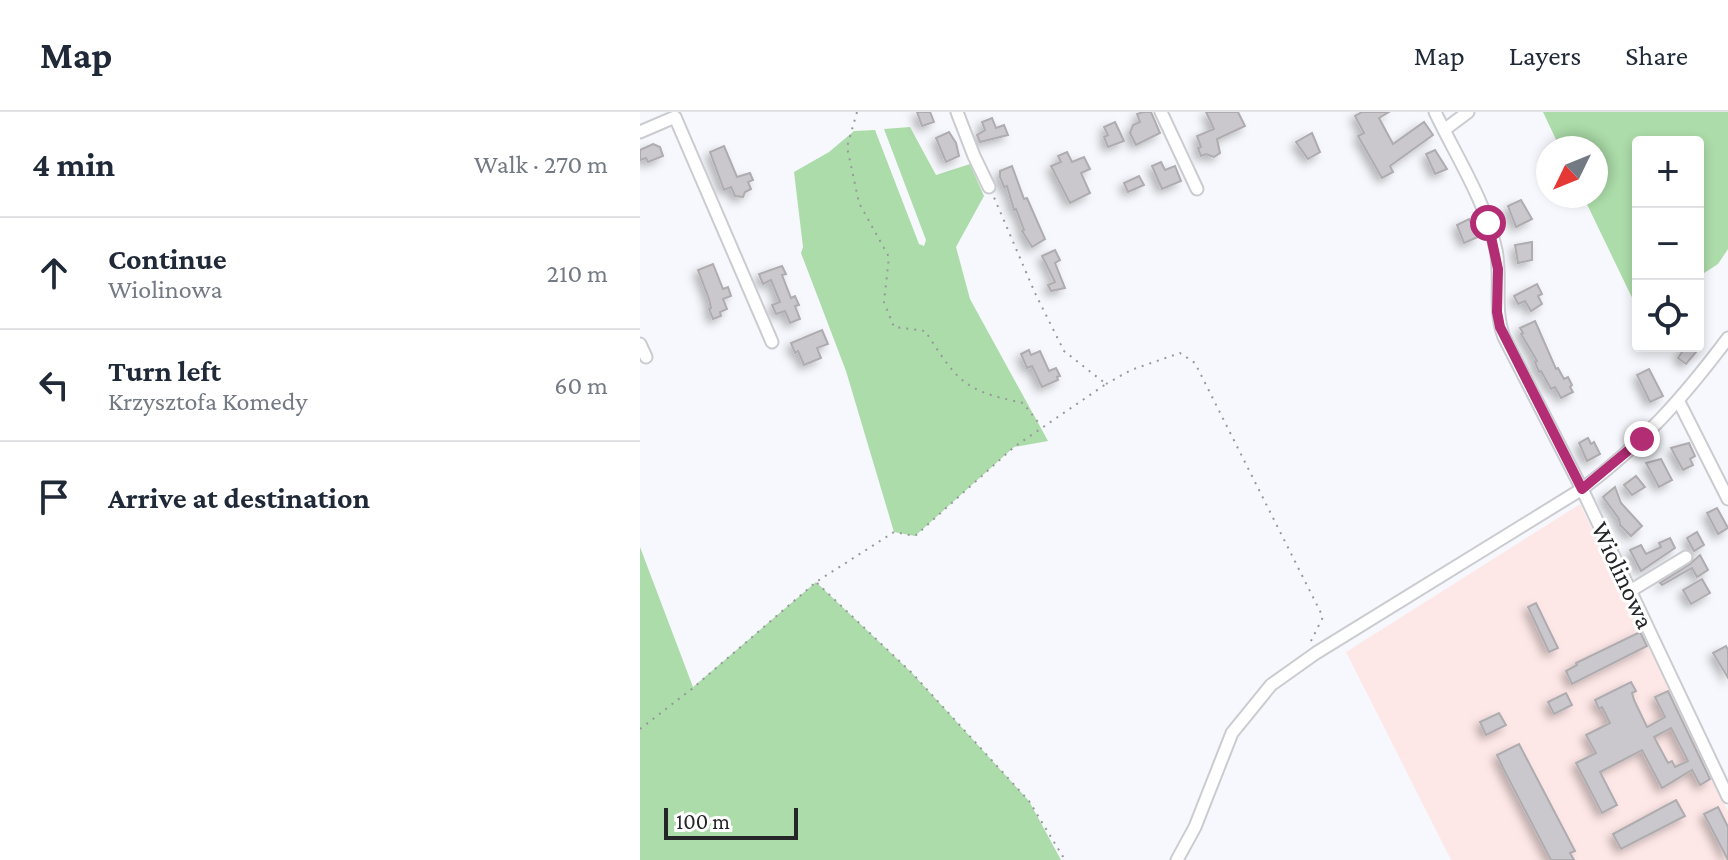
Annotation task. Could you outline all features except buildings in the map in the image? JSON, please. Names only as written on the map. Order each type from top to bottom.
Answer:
[{"type":"street","points":[[957,112],[989,187]]},
{"type":"street","points":[[1161,112],[1197,189]]},
{"type":"street","name":"Wiolinowa","points":[[1435,112],[1488,223],[1498,269],[1497,312],[1500,327],[1582,489],[1728,797]]},
{"type":"street","points":[[1444,130],[1468,112]]},
{"type":"street","points":[[640,132],[675,117],[772,342]]},
{"type":"street","points":[[1177,860],[1195,827],[1227,744],[1239,722],[1277,679],[1582,489],[1621,458],[1679,402],[1728,338]]},
{"type":"street","points":[[640,344],[646,357]]},
{"type":"street","points":[[1679,402],[1728,499]]},
{"type":"street","points":[[1630,591],[1686,557]]},
{"type":"path","points":[[857,112],[847,147],[859,203],[889,257],[884,302],[894,327],[925,331],[947,363],[968,385],[1000,398],[1023,403],[1041,427]]},
{"type":"path","points":[[989,187],[1064,351],[1106,384]]},
{"type":"path","points":[[640,729],[693,688],[816,582],[894,532],[915,536],[1014,447],[1041,427],[1131,370],[1180,353],[1195,363],[1323,617],[1310,641],[1315,654]]},
{"type":"path","points":[[816,582],[912,673],[1029,801],[1065,860]]},
{"type":"shaded area","points":[[1580,504],[1728,811],[1728,860],[1451,860],[1346,652]]},
{"type":"green space","points":[[1543,112],[1728,112],[1728,249],[1718,264],[1704,273],[1704,136],[1632,136],[1632,298],[1589,208],[1608,208],[1608,136],[1554,136]]},
{"type":"green space","points":[[910,127],[936,175],[970,164],[984,196],[956,247],[970,299],[1048,441],[1014,447],[915,536],[894,532],[846,371],[801,253],[803,247],[794,172],[829,152],[854,131],[875,130],[919,244],[924,246],[926,240],[884,129]]},
{"type":"green space","points":[[640,547],[693,687],[816,582],[912,673],[1029,801],[1061,860],[640,860]]},
{"type":"route","points":[[1488,223],[1498,269],[1497,312],[1500,327],[1582,489],[1642,439]]}]
